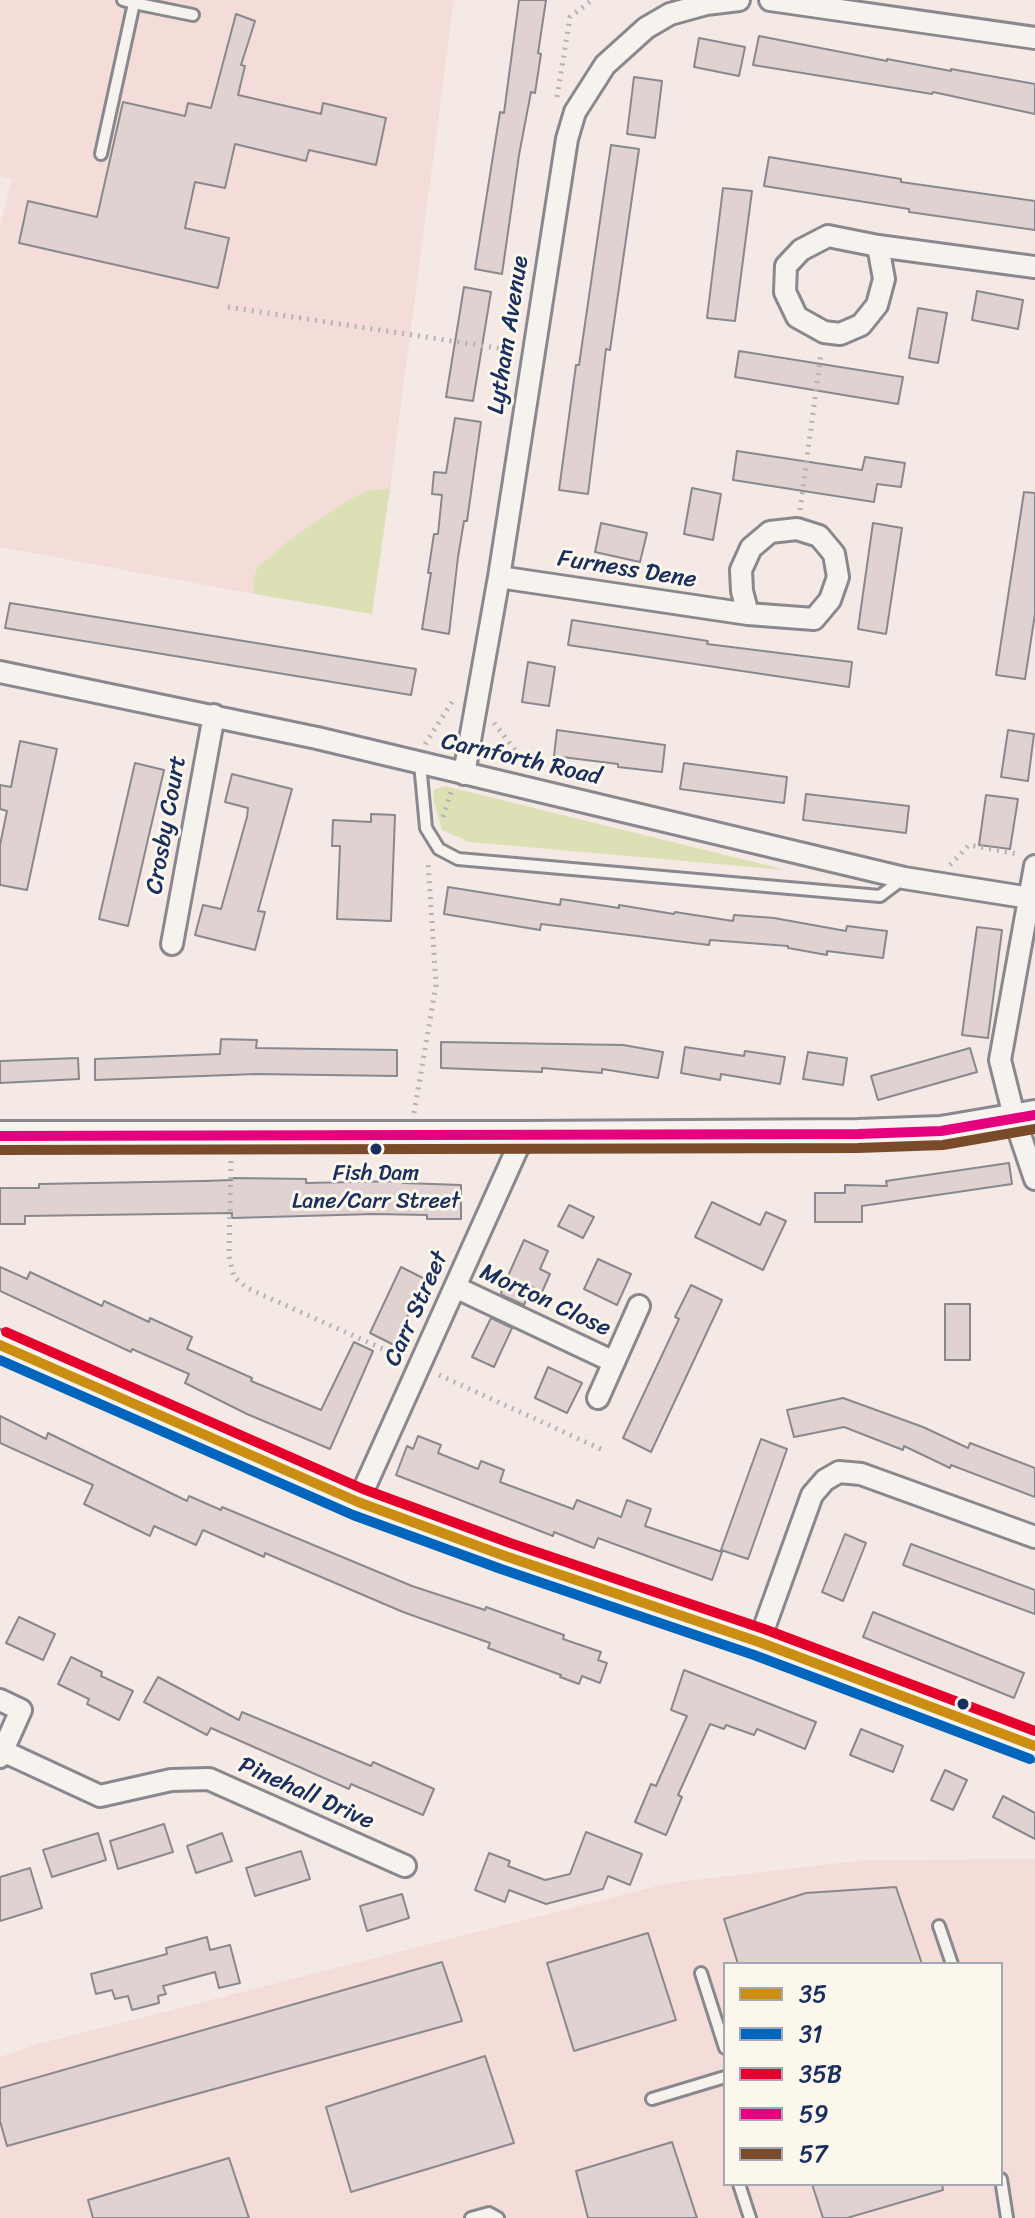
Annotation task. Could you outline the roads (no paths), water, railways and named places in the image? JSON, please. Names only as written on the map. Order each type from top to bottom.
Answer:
[{"type":"street","name":"Lytham Avenue","points":[[461,773],[499,577],[532,353],[567,139],[575,112],[605,65],[646,28],[670,14],[706,4],[739,0]]},
{"type":"street","points":[[770,0],[1035,38]]},
{"type":"street","points":[[878,246],[884,279],[877,305],[861,325],[840,334],[819,332],[797,317],[785,292],[786,266],[801,250],[828,236],[878,246],[1035,267]]},
{"type":"street","name":"Furness Dene","points":[[499,577],[748,614],[814,619],[830,600],[838,577],[834,554],[819,536],[797,529],[770,532],[751,548],[741,570],[748,614]]},
{"type":"street","name":"Carnforth Road","points":[[0,672],[214,715],[904,878],[1030,898]]},
{"type":"street","name":"Crosby Court","points":[[172,944],[214,715]]},
{"type":"street","points":[[1028,860],[1030,898],[1000,1060],[1025,1117],[1035,1179]]},
{"type":"street","points":[[0,1136],[523,1136],[941,1131],[1025,1117]]},
{"type":"street","name":"Carr Street","points":[[358,1502],[523,1136]]},
{"type":"street","name":"Morton Close","points":[[455,1287],[614,1362]]},
{"type":"street","name":"Morton Close","points":[[598,1398],[639,1306]]},
{"type":"street","points":[[0,1345],[358,1502],[505,1556],[759,1642],[1035,1746]]},
{"type":"street","points":[[759,1642],[812,1495],[825,1480],[839,1472],[861,1474],[1035,1537]]},
{"type":"street","name":"Pinehall Drive","points":[[0,1700],[21,1710],[1,1754],[100,1796],[171,1780],[209,1779],[405,1866]]},
{"type":"lane","points":[[101,154],[129,1],[193,15]]},
{"type":"lane","points":[[416,762],[426,828],[439,849],[458,859],[880,896],[904,878]]},
{"type":"lane","points":[[939,1926],[951,1962]]},
{"type":"lane","points":[[701,1973],[723,2042]]},
{"type":"lane","points":[[652,2099],[723,2078]]},
{"type":"lane","points":[[740,2186],[750,2218]]},
{"type":"lane","points":[[1002,2186],[1007,2218]]},
{"type":"lane","points":[[471,2218],[489,2213],[498,2218]]},
{"type":"place","name":"Fish Dam Lane/Carr Street","points":[[376,1149]]}]
